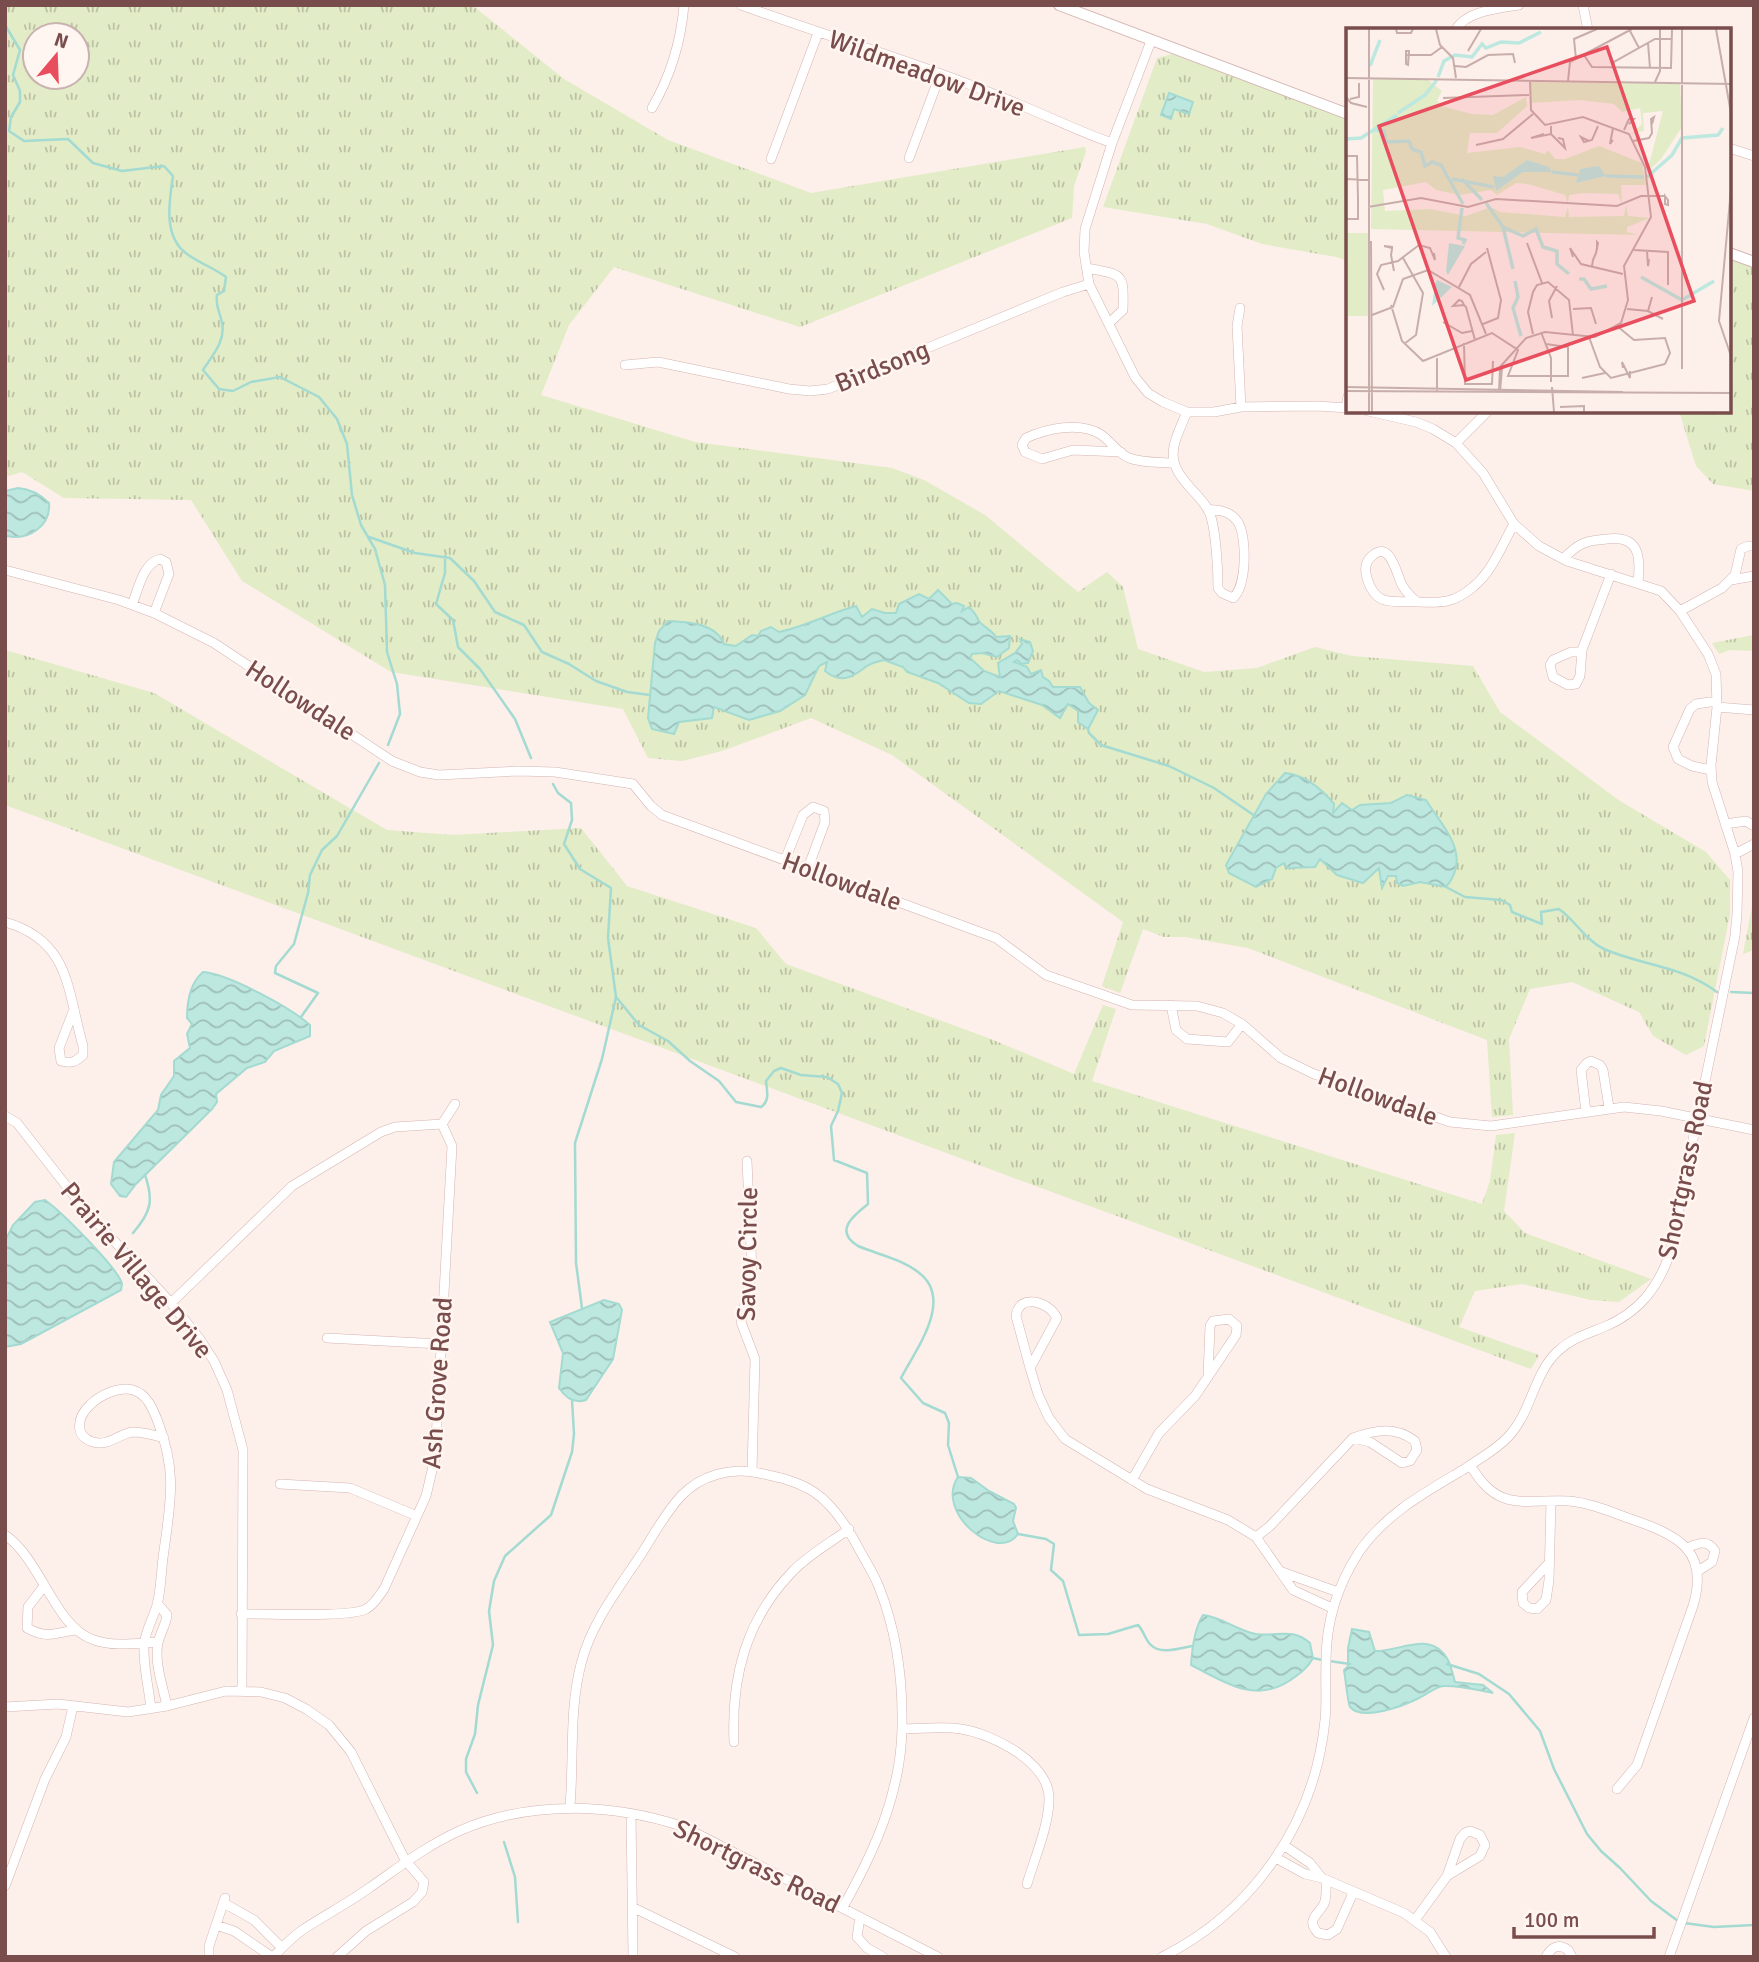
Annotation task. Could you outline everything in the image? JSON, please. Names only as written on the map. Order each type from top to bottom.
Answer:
[{"type":"street","points":[[652,108],[663,89],[674,56],[684,5]]},
{"type":"street","name":"Wildmeadow Drive","points":[[741,5],[940,75],[1112,143]]},
{"type":"street","points":[[1059,5],[1346,113]]},
{"type":"street","points":[[1457,28],[1459,23],[1474,15],[1518,5]]},
{"type":"street","points":[[1583,5],[1588,28]]},
{"type":"street","points":[[771,159],[818,33]]},
{"type":"street","points":[[1151,41],[1112,143],[1085,229],[1084,252],[1089,284],[1135,377],[1148,393],[1188,412],[1214,412],[1241,407],[1346,408]]},
{"type":"street","points":[[909,158],[940,75]]},
{"type":"street","points":[[1731,149],[1754,156]]},
{"type":"street","points":[[1731,254],[1754,262]]},
{"type":"street","points":[[1087,268],[1113,273],[1124,283],[1123,310],[1109,323]]},
{"type":"street","name":"Birdsong","points":[[625,365],[658,362],[789,388],[810,391],[828,389],[1063,292],[1089,284]]},
{"type":"street","points":[[1240,308],[1237,326],[1241,407]]},
{"type":"street","points":[[1188,412],[1178,433],[1172,463],[1181,479],[1211,516],[1218,588],[1233,598],[1240,590],[1245,575],[1241,531],[1237,520],[1224,511],[1208,510]]},
{"type":"street","name":"Shortgrass Road","points":[[1167,1956],[1201,1935],[1245,1895],[1284,1846],[1307,1799],[1322,1747],[1326,1643],[1332,1608],[1360,1552],[1389,1518],[1495,1449],[1518,1426],[1539,1377],[1556,1353],[1581,1335],[1605,1327],[1632,1312],[1645,1301],[1654,1288],[1669,1256],[1735,936],[1739,891],[1735,854],[1712,782],[1717,704],[1716,674],[1708,654],[1680,611],[1661,591],[1563,559],[1539,546],[1514,524],[1483,473],[1456,443],[1416,422],[1377,413]]},
{"type":"street","points":[[1456,443],[1486,413]]},
{"type":"street","points":[[1121,452],[1073,450],[1042,459],[1025,452],[1023,445],[1026,438],[1039,432],[1059,428],[1088,429],[1100,434],[1129,458],[1172,463]]},
{"type":"street","points":[[1416,601],[1401,583],[1393,559],[1385,553],[1377,553],[1370,558],[1365,572],[1370,589],[1378,597],[1401,603],[1416,601],[1438,604],[1458,598],[1474,587],[1485,575],[1514,524]]},
{"type":"street","points":[[1563,559],[1586,542],[1625,539],[1638,553],[1638,582]]},
{"type":"street","points":[[1680,611],[1722,588],[1735,575],[1741,549],[1754,546]]},
{"type":"street","points":[[132,605],[147,568],[152,561],[160,559],[166,562],[169,574],[154,612]]},
{"type":"street","name":"Hollowdale","points":[[5,570],[154,612],[214,643],[392,761],[420,772],[439,775],[555,772],[633,784],[662,815],[996,938],[1046,975],[1132,1005],[1197,1006],[1223,1013],[1242,1024],[1281,1058],[1314,1074],[1450,1122],[1491,1126],[1609,1108],[1642,1108],[1754,1130]]},
{"type":"street","points":[[1582,652],[1611,574]]},
{"type":"street","points":[[1731,580],[1754,576]]},
{"type":"street","points":[[1712,770],[1692,766],[1678,759],[1673,747],[1690,709],[1696,704],[1717,704],[1754,710]]},
{"type":"street","points":[[785,860],[803,815],[813,807],[824,811],[825,822],[808,868]]},
{"type":"street","points":[[1725,824],[1746,821],[1754,826]]},
{"type":"street","points":[[1735,854],[1754,844]]},
{"type":"street","points":[[5,922],[34,935],[52,950],[62,965],[83,1046],[83,1055],[75,1062],[69,1063],[61,1060],[59,1048],[73,1012]]},
{"type":"street","points":[[1171,1005],[1176,1030],[1187,1039],[1228,1042],[1242,1024]]},
{"type":"street","points":[[1586,1112],[1581,1070],[1591,1061],[1600,1065],[1603,1070],[1609,1108]]},
{"type":"street","points":[[171,1303],[292,1186],[307,1175],[395,1126],[442,1124],[455,1104]]},
{"type":"street","name":"Prairie Village Drive","points":[[5,1116],[16,1123],[82,1206],[171,1303],[199,1338],[228,1390],[243,1450],[242,1691]]},
{"type":"street","name":"Ash Grove Road","points":[[241,1614],[346,1613],[365,1610],[376,1601],[384,1589],[417,1516],[432,1479],[435,1458],[452,1146],[442,1124]]},
{"type":"street","name":"Savoy Circle","points":[[747,1161],[752,1271],[741,1322],[755,1359],[752,1471]]},
{"type":"street","points":[[1030,1368],[1057,1318],[1050,1308],[1029,1301],[1021,1303],[1016,1316],[1030,1368],[1049,1418],[1065,1439],[1164,1497],[1228,1520],[1256,1537],[1293,1590],[1332,1608]]},
{"type":"street","points":[[1132,1480],[1160,1433],[1195,1396],[1208,1377],[1236,1335],[1237,1326],[1229,1319],[1213,1321],[1210,1326],[1208,1377]]},
{"type":"street","points":[[327,1338],[440,1344]]},
{"type":"street","points":[[151,1709],[144,1643],[157,1603],[171,1496],[171,1463],[164,1438],[153,1408],[139,1391],[130,1388],[118,1389],[92,1402],[80,1417],[79,1428],[83,1437],[93,1443],[104,1443],[130,1432],[164,1438]]},
{"type":"street","points":[[1256,1537],[1353,1438],[1369,1432],[1390,1431],[1411,1438],[1415,1441],[1417,1450],[1410,1461],[1402,1462],[1370,1442],[1353,1438]]},
{"type":"street","points":[[1470,1465],[1484,1485],[1497,1495],[1514,1500],[1551,1500],[1601,1508],[1675,1537],[1694,1559],[1698,1571],[1698,1592],[1637,1765],[1617,1789]]},
{"type":"street","points":[[570,1806],[575,1698],[587,1643],[600,1618],[681,1496],[697,1483],[715,1474],[740,1470],[795,1482],[829,1504],[849,1530],[879,1587],[898,1659],[902,1728],[896,1775],[876,1844],[843,1907]]},
{"type":"street","points":[[281,1484],[350,1488],[417,1516]]},
{"type":"street","points":[[1548,1564],[1522,1592],[1523,1603],[1529,1608],[1537,1609],[1546,1600],[1549,1580],[1551,1500]]},
{"type":"street","points":[[734,1742],[733,1702],[736,1678],[745,1646],[760,1615],[792,1572],[849,1530]]},
{"type":"street","points":[[5,1535],[17,1543],[28,1556],[44,1586],[77,1630],[90,1640],[103,1643],[158,1642]]},
{"type":"street","points":[[1687,1548],[1701,1542],[1715,1551],[1712,1562],[1698,1571]]},
{"type":"street","points":[[1280,1572],[1338,1592]]},
{"type":"street","points":[[44,1586],[27,1608],[27,1628],[52,1637],[77,1630]]},
{"type":"street","points":[[157,1603],[167,1615],[166,1626],[158,1642],[167,1706]]},
{"type":"street","points":[[145,1665],[159,1664]]},
{"type":"street","points":[[5,1707],[37,1704],[128,1712],[167,1706],[226,1691],[261,1692],[285,1698],[328,1724],[351,1752],[405,1860],[424,1882],[422,1892],[413,1902],[366,1931],[337,1957]]},
{"type":"street","points":[[5,1886],[45,1779],[66,1737],[73,1706]]},
{"type":"street","points":[[1669,1957],[1754,1718]]},
{"type":"street","points":[[902,1728],[961,1729],[976,1733],[1015,1750],[1031,1762],[1048,1782],[1046,1819],[1027,1884]]},
{"type":"street","name":"Shortgrass Road","points":[[273,1957],[298,1933],[368,1889],[405,1860],[457,1832],[478,1823],[570,1806],[659,1819],[684,1827],[938,1957]]},
{"type":"street","points":[[631,1814],[634,1957]]},
{"type":"street","points":[[1415,1920],[1447,1877],[1465,1833],[1471,1831],[1480,1835],[1485,1845],[1480,1856],[1447,1877]]},
{"type":"street","points":[[1284,1846],[1310,1863],[1324,1879],[1325,1902],[1312,1921],[1318,1933],[1328,1935],[1337,1929],[1353,1893]]},
{"type":"street","points":[[1276,1858],[1305,1874],[1324,1879],[1391,1907],[1415,1920],[1430,1932],[1446,1957]]},
{"type":"street","points":[[209,1957],[209,1946],[225,1900],[254,1920],[282,1948]]},
{"type":"street","points":[[632,1907],[735,1957]]},
{"type":"street","points":[[860,1917],[857,1937],[867,1948],[883,1957]]},
{"type":"street","points":[[244,1937],[254,1920]]},
{"type":"street","points":[[216,1924],[244,1937],[273,1957]]},
{"type":"street","points":[[1546,1957],[1559,1946],[1568,1950],[1572,1957]]},
{"type":"green space","points":[[5,5],[472,5],[564,79],[668,140],[811,193],[1085,147],[1086,152],[1074,186],[1072,218],[800,327],[614,267],[569,325],[541,395],[695,442],[892,468],[924,480],[985,515],[1078,592],[1107,572],[1123,587],[1138,649],[1204,672],[1257,668],[1315,647],[1352,656],[1473,666],[1500,712],[1620,801],[1706,852],[1730,880],[1730,914],[1704,1046],[1686,1055],[1653,1036],[1639,1012],[1572,982],[1530,989],[1509,1039],[1513,1115],[1492,1117],[1487,1040],[1248,948],[1185,937],[1164,937],[1143,929],[1120,993],[1102,986],[1123,922],[892,755],[811,718],[722,751],[682,761],[648,758],[623,709],[391,672],[242,581],[191,500],[64,498],[22,472],[5,477]]},
{"type":"green space","points":[[1172,54],[1346,118],[1346,260],[1262,244],[1207,224],[1103,207],[1157,58]]},
{"type":"green space","points":[[1731,260],[1754,268],[1754,491],[1713,484],[1696,466],[1680,413],[1731,413]]},
{"type":"green space","points":[[1754,635],[1754,651],[1730,650],[1719,654],[1712,643]]},
{"type":"green space","points":[[5,650],[154,693],[387,830],[452,835],[581,828],[627,886],[756,928],[786,964],[991,1039],[1074,1074],[1103,1005],[1116,1009],[1092,1081],[1482,1204],[1490,1181],[1496,1135],[1515,1133],[1504,1211],[1525,1233],[1651,1279],[1619,1302],[1591,1300],[1522,1284],[1475,1291],[1459,1327],[1539,1355],[1531,1369],[5,805]]},
{"type":"green space","points":[[1752,906],[1754,950],[1743,954]]},
{"type":"water","points":[[1169,93],[1193,102],[1189,114],[1174,109],[1171,119],[1161,115]]},
{"type":"water","points":[[18,488],[42,497],[49,503],[49,511],[37,530],[23,536],[5,538],[5,491]]},
{"type":"water","points":[[938,590],[952,604],[964,606],[962,611],[969,607],[996,637],[1010,636],[1009,648],[997,657],[982,653],[972,654],[970,658],[984,671],[1000,677],[998,663],[1015,653],[1022,644],[1020,639],[1030,642],[1033,651],[1028,663],[1022,664],[1017,660],[1014,662],[1027,667],[1031,674],[1041,670],[1043,677],[1053,687],[1080,687],[1089,703],[1098,710],[1088,729],[1078,722],[1078,711],[1068,704],[1060,718],[1042,705],[999,691],[981,704],[969,703],[938,683],[884,660],[869,665],[848,678],[837,678],[825,671],[827,662],[819,666],[805,695],[780,711],[749,720],[714,707],[712,718],[679,722],[674,734],[652,729],[648,718],[655,643],[659,631],[668,621],[701,625],[715,632],[724,644],[736,646],[771,627],[779,632],[856,606],[862,617],[872,609],[896,613],[899,604],[919,594],[929,599]]},
{"type":"water","points":[[1285,773],[1306,779],[1318,788],[1334,804],[1333,813],[1342,803],[1352,810],[1360,805],[1391,803],[1407,795],[1426,800],[1452,842],[1457,864],[1454,875],[1446,887],[1420,882],[1403,886],[1397,883],[1396,876],[1388,876],[1382,888],[1379,868],[1363,883],[1337,875],[1320,859],[1315,867],[1287,868],[1284,863],[1276,868],[1272,879],[1256,887],[1229,873],[1226,865],[1266,794]]},
{"type":"water","points":[[203,972],[243,985],[275,1001],[310,1025],[310,1036],[274,1051],[265,1062],[247,1068],[216,1094],[217,1102],[212,1109],[126,1197],[120,1196],[111,1184],[114,1162],[158,1110],[161,1095],[174,1076],[174,1061],[190,1048],[187,1034],[192,1024],[187,1018],[189,999],[192,987]]},
{"type":"water","points":[[45,1200],[74,1226],[115,1271],[122,1284],[121,1290],[21,1344],[5,1347],[5,1241],[13,1225],[35,1202]]},
{"type":"water","points":[[604,1300],[619,1304],[622,1310],[613,1359],[586,1400],[574,1400],[559,1388],[563,1353],[550,1322]]},
{"type":"water","points":[[958,1477],[971,1478],[1014,1504],[1016,1508],[1013,1521],[1018,1534],[1008,1542],[996,1543],[971,1530],[954,1505],[953,1491]]},
{"type":"water","points":[[1203,1615],[1256,1634],[1297,1635],[1310,1643],[1313,1658],[1300,1673],[1276,1688],[1239,1688],[1191,1665],[1196,1633]]},
{"type":"water","points":[[1352,1629],[1369,1632],[1375,1651],[1414,1644],[1433,1646],[1448,1660],[1455,1682],[1483,1685],[1493,1693],[1443,1686],[1394,1708],[1374,1713],[1356,1711],[1349,1705],[1344,1670],[1348,1666]]},
{"type":"waterway","points":[[5,25],[20,50],[13,75],[20,91],[20,102],[11,117],[9,131],[24,141],[68,139],[93,163],[122,171],[164,166],[173,176],[170,218],[174,238],[187,254],[226,277],[224,291],[217,295],[222,336],[203,370],[219,389],[233,391],[251,382],[280,377],[319,397],[337,419],[347,444],[352,495],[361,525],[375,549],[385,585],[387,652],[397,684],[400,714],[388,745]]},
{"type":"waterway","points":[[369,537],[415,553],[450,558],[474,581],[495,612],[524,625],[542,652],[569,664],[596,681],[627,692],[650,695]]},
{"type":"waterway","points":[[445,556],[445,573],[436,604],[453,620],[458,647],[480,669],[515,719],[531,758]]},
{"type":"waterway","points":[[1088,729],[1101,745],[1169,766],[1214,788],[1255,816]]},
{"type":"waterway","points":[[301,1017],[318,993],[275,973],[276,966],[294,944],[308,893],[310,875],[322,850],[337,836],[379,763]]},
{"type":"waterway","points":[[553,784],[558,793],[571,803],[572,820],[564,844],[580,869],[611,888],[608,938],[616,997],[602,1059],[575,1143],[576,1263],[582,1308]]},
{"type":"waterway","points":[[1446,887],[1465,897],[1501,900],[1510,905],[1512,912],[1542,924],[1541,912],[1559,909],[1591,941],[1604,949],[1689,976],[1717,992]]},
{"type":"waterway","points":[[1731,992],[1754,993]]},
{"type":"waterway","points":[[616,997],[639,1025],[668,1041],[690,1061],[719,1081],[736,1102],[761,1107],[764,1105],[767,1099],[766,1081],[774,1071],[781,1068],[801,1075],[827,1077],[838,1084],[842,1093],[831,1126],[834,1160],[867,1173],[868,1204],[852,1218],[846,1229],[847,1235],[858,1246],[911,1267],[929,1283],[933,1296],[929,1324],[901,1378],[923,1403],[945,1413],[949,1423],[948,1445],[958,1477]]},
{"type":"waterway","points":[[133,1233],[144,1219],[149,1206],[145,1175]]},
{"type":"waterway","points":[[477,1793],[466,1772],[466,1759],[475,1734],[478,1705],[493,1645],[489,1611],[494,1581],[505,1556],[551,1515],[572,1452],[572,1400]]},
{"type":"waterway","points":[[1018,1534],[1046,1539],[1054,1544],[1051,1570],[1063,1581],[1079,1635],[1108,1634],[1138,1625],[1149,1643],[1160,1650],[1192,1646]]},
{"type":"waterway","points":[[1313,1658],[1322,1660]]},
{"type":"waterway","points":[[1329,1661],[1350,1664]]},
{"type":"waterway","points":[[1447,1664],[1479,1674],[1509,1694],[1540,1731],[1554,1769],[1587,1834],[1651,1901],[1678,1921]]},
{"type":"waterway","points":[[504,1842],[515,1877],[518,1922]]},
{"type":"waterway","points":[[1684,1923],[1714,1927],[1754,1925]]}]
